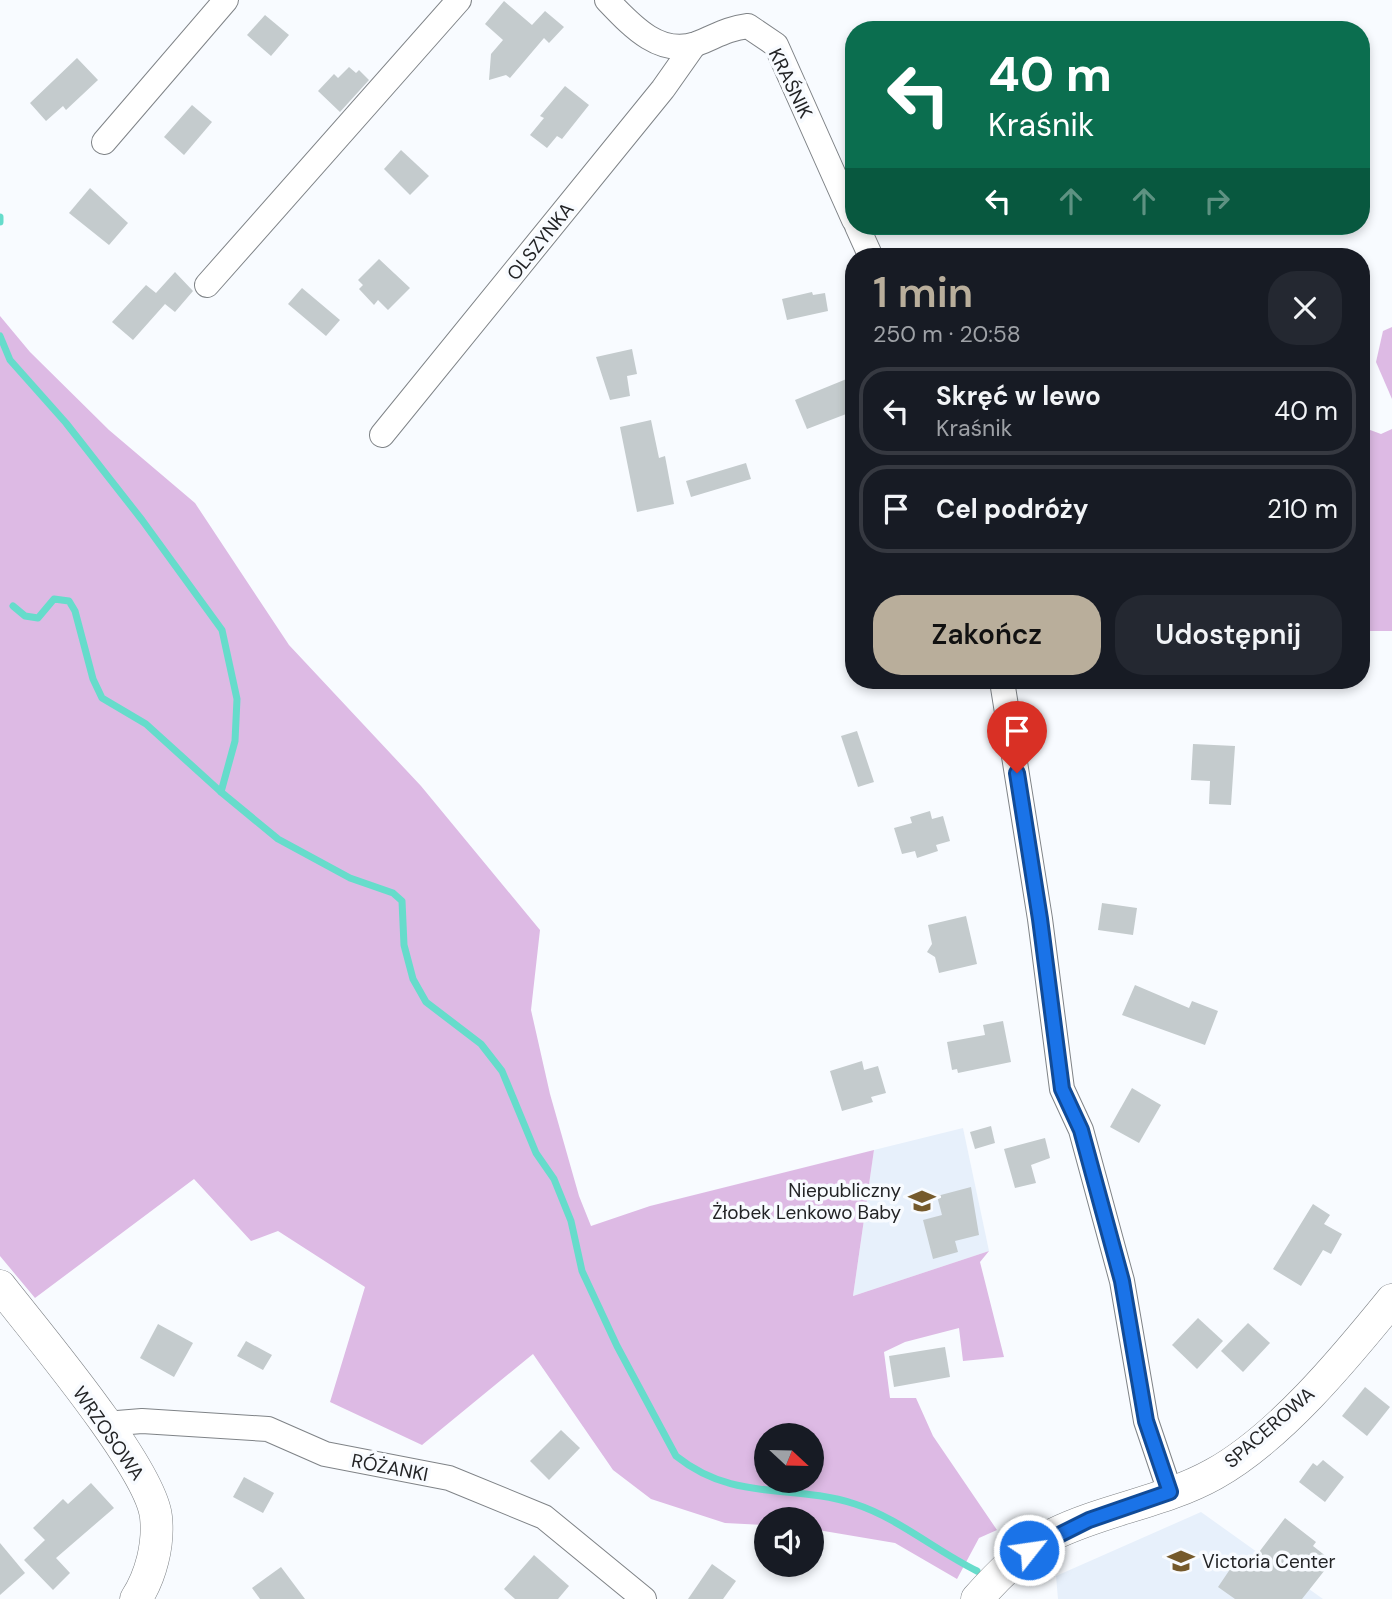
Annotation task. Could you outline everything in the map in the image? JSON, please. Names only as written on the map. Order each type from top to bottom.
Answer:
[{"type":"street","points":[[104,142],[226,0]]},
{"type":"street","points":[[207,285],[459,0]]},
{"type":"street","points":[[607,0],[631,25],[651,40],[671,47],[694,45]]},
{"type":"street","name":"KRAŚNIK","points":[[694,45],[725,29],[748,26],[776,45],[845,200]]},
{"type":"street","name":"OLSZYNKA","points":[[382,435],[663,89],[694,45]]},
{"type":"street","points":[[1003,689],[1040,919],[1062,1089],[1081,1130],[1122,1281],[1146,1421],[1170,1492]]},
{"type":"street","name":"WRZOSOWA","points":[[0,1286],[137,1470],[156,1515],[151,1563],[136,1599]]},
{"type":"street","name":"SPACEROWA","points":[[977,1599],[1029,1550],[1054,1534],[1212,1475],[1241,1457],[1350,1351],[1392,1300]]},
{"type":"street","name":"RÓŻANKI","points":[[105,1424],[142,1422],[268,1429],[325,1454],[449,1478],[544,1517],[644,1599]]},
{"type":"shaded area","points":[[0,316],[30,352],[109,430],[195,503],[289,645],[421,786],[540,930],[531,1010],[550,1094],[579,1196],[591,1226],[650,1206],[874,1150],[853,1296],[989,1251],[980,1262],[1004,1357],[963,1361],[959,1328],[905,1342],[884,1352],[890,1398],[916,1398],[933,1436],[997,1530],[979,1538],[957,1579],[895,1543],[824,1531],[824,1507],[754,1507],[754,1524],[725,1523],[651,1499],[613,1470],[533,1354],[422,1445],[330,1402],[365,1287],[278,1231],[251,1241],[194,1179],[35,1298],[0,1256]]},
{"type":"shaded area","points":[[1392,327],[1392,399],[1376,362],[1383,331]]},
{"type":"shaded area","points":[[1392,429],[1392,631],[1370,631],[1370,430],[1381,434]]},
{"type":"shaded area","name":"Niepubliczny Żłobek Lenkowo Baby","points":[[963,1128],[989,1251],[853,1296],[874,1150]]},
{"type":"shaded area","name":"Victoria Center","points":[[1201,1512],[1323,1599],[1058,1599],[1056,1576]]},
{"type":"building","points":[[504,1],[532,25],[545,11],[564,27],[549,43],[544,38],[510,78],[506,75],[489,80],[491,54],[503,40],[485,24]]},
{"type":"building","points":[[265,15],[289,35],[271,56],[247,35]]},
{"type":"building","points":[[77,58],[98,80],[66,110],[63,106],[46,121],[30,103]]},
{"type":"building","points":[[349,67],[356,73],[359,70],[369,80],[340,112],[318,91],[334,74],[338,78]]},
{"type":"building","points":[[565,86],[589,105],[562,139],[557,136],[547,148],[530,135],[544,118],[540,116]]},
{"type":"building","points":[[192,105],[212,122],[184,155],[164,137]]},
{"type":"building","points":[[401,150],[429,176],[410,195],[384,169]]},
{"type":"building","points":[[90,188],[128,223],[109,245],[69,213]]},
{"type":"building","points":[[379,259],[410,288],[388,310],[378,300],[374,305],[359,289],[363,285],[358,280]]},
{"type":"building","points":[[175,272],[193,291],[175,312],[165,304],[133,340],[112,322],[146,285],[156,293]]},
{"type":"building","points":[[302,288],[340,320],[326,336],[288,304]]},
{"type":"building","points":[[812,292],[813,295],[825,293],[828,311],[787,320],[782,299]]},
{"type":"building","points":[[632,349],[637,374],[627,376],[630,396],[610,400],[596,357]]},
{"type":"building","points":[[845,380],[845,414],[807,429],[795,400]]},
{"type":"building","points":[[651,420],[659,458],[665,456],[674,504],[637,512],[620,427]]},
{"type":"building","points":[[746,463],[751,479],[691,497],[686,481]]},
{"type":"building","points":[[857,731],[874,782],[858,787],[841,736]]},
{"type":"building","points":[[1193,744],[1235,746],[1231,805],[1209,804],[1210,781],[1191,780]]},
{"type":"building","points":[[930,811],[932,819],[943,816],[950,841],[936,845],[938,851],[917,858],[915,851],[902,854],[894,828],[912,823],[910,817]]},
{"type":"building","points":[[1102,903],[1137,908],[1133,935],[1098,930]]},
{"type":"building","points":[[966,916],[977,964],[939,973],[935,957],[927,952],[932,944],[928,925]]},
{"type":"building","points":[[1135,985],[1189,1008],[1192,1001],[1218,1011],[1205,1045],[1122,1015]]},
{"type":"building","points":[[1003,1021],[1011,1062],[958,1073],[957,1069],[952,1070],[947,1042],[985,1035],[983,1025]]},
{"type":"building","points":[[862,1061],[864,1070],[878,1066],[886,1093],[871,1097],[873,1102],[842,1111],[830,1071]]},
{"type":"building","points":[[1132,1088],[1161,1105],[1139,1143],[1110,1127]]},
{"type":"building","points":[[991,1126],[995,1143],[975,1149],[970,1132]]},
{"type":"building","points":[[1045,1138],[1050,1158],[1031,1165],[1036,1183],[1015,1188],[1004,1149]]},
{"type":"building","points":[[971,1187],[979,1235],[955,1241],[958,1252],[933,1259],[923,1220],[942,1215],[937,1196]]},
{"type":"building","points":[[1313,1204],[1330,1215],[1324,1224],[1342,1234],[1331,1254],[1323,1250],[1301,1286],[1273,1269]]},
{"type":"building","points":[[1198,1318],[1223,1341],[1197,1369],[1172,1345]]},
{"type":"building","points":[[1248,1323],[1270,1343],[1243,1372],[1221,1351]]},
{"type":"building","points":[[158,1324],[193,1343],[174,1377],[140,1358]]},
{"type":"building","points":[[246,1341],[272,1355],[263,1370],[237,1356]]},
{"type":"building","points":[[945,1347],[950,1377],[894,1387],[889,1356]]},
{"type":"building","points":[[1365,1387],[1390,1407],[1367,1436],[1342,1416]]},
{"type":"building","points":[[561,1430],[580,1448],[549,1480],[530,1461]]},
{"type":"building","points":[[1323,1460],[1344,1477],[1325,1502],[1299,1482],[1313,1463],[1317,1466]]},
{"type":"building","points":[[244,1477],[274,1493],[263,1513],[233,1497]]},
{"type":"building","points":[[91,1483],[114,1508],[56,1558],[70,1573],[53,1590],[24,1560],[45,1540],[33,1528],[63,1499],[68,1504]]},
{"type":"building","points":[[1285,1518],[1316,1542],[1313,1546],[1332,1561],[1302,1599],[1235,1599],[1218,1587],[1239,1556],[1250,1564]]},
{"type":"building","points":[[0,1543],[25,1573],[0,1595]]},
{"type":"building","points":[[534,1555],[569,1586],[558,1599],[515,1599],[504,1589]]},
{"type":"building","points":[[712,1564],[736,1581],[723,1599],[688,1599]]},
{"type":"building","points":[[281,1567],[305,1599],[260,1599],[252,1588]]},
{"type":"waterway","points":[[0,217],[0,222]]},
{"type":"waterway","points":[[0,336],[10,360],[66,423],[142,520],[222,630],[237,699],[235,741],[221,792]]},
{"type":"waterway","points":[[13,606],[25,616],[38,618],[54,599],[69,601],[75,611],[93,679],[102,698],[146,724],[278,839],[350,878],[393,893],[402,901],[404,945],[413,979],[426,1002],[481,1044],[502,1071],[536,1153],[554,1179],[571,1221],[582,1271],[617,1346],[676,1456],[698,1471],[720,1480],[764,1490],[831,1498],[871,1510],[977,1571]]},
{"type":"place","name":"Niepubliczny Żłobek Lenkowo Baby","points":[[922,1201]]},
{"type":"place","name":"Victoria Center","points":[[1181,1561]]},
{"type":"route","points":[[1017,773],[1040,919],[1062,1089],[1081,1130],[1122,1281],[1146,1421],[1170,1492],[1054,1534],[1029,1550]]}]
